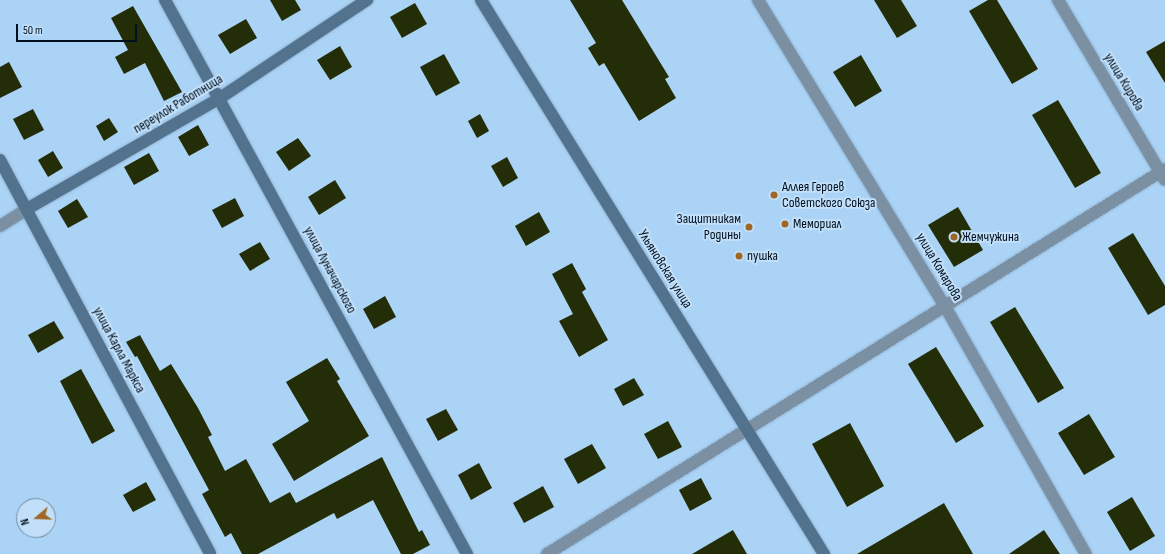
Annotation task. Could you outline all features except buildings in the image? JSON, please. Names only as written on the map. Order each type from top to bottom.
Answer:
[{"type":"street","name":"улица Луначарского","points":[[165,0],[220,98],[467,554]]},
{"type":"street","name":"переулок Работница","points":[[0,226],[220,98],[367,0]]},
{"type":"street","name":"Ульяновская улица","points":[[481,0],[824,554]]},
{"type":"street","name":"улица Комарова","points":[[758,0],[946,308],[1086,554]]},
{"type":"street","name":"улица Кирова","points":[[1058,0],[1163,174]]},
{"type":"street","name":"улица Карла Маркса","points":[[0,160],[210,554]]},
{"type":"street","points":[[547,554],[1163,174]]},
{"type":"place","name":"Аллея Героев Советского Союза","points":[[774,195]]},
{"type":"place","name":"Мемориал","points":[[785,224]]},
{"type":"place","name":"Защитникам Родины","points":[[749,227]]},
{"type":"place","name":"Жемчужина","points":[[954,237]]},
{"type":"place","name":"пушка","points":[[739,256]]}]
